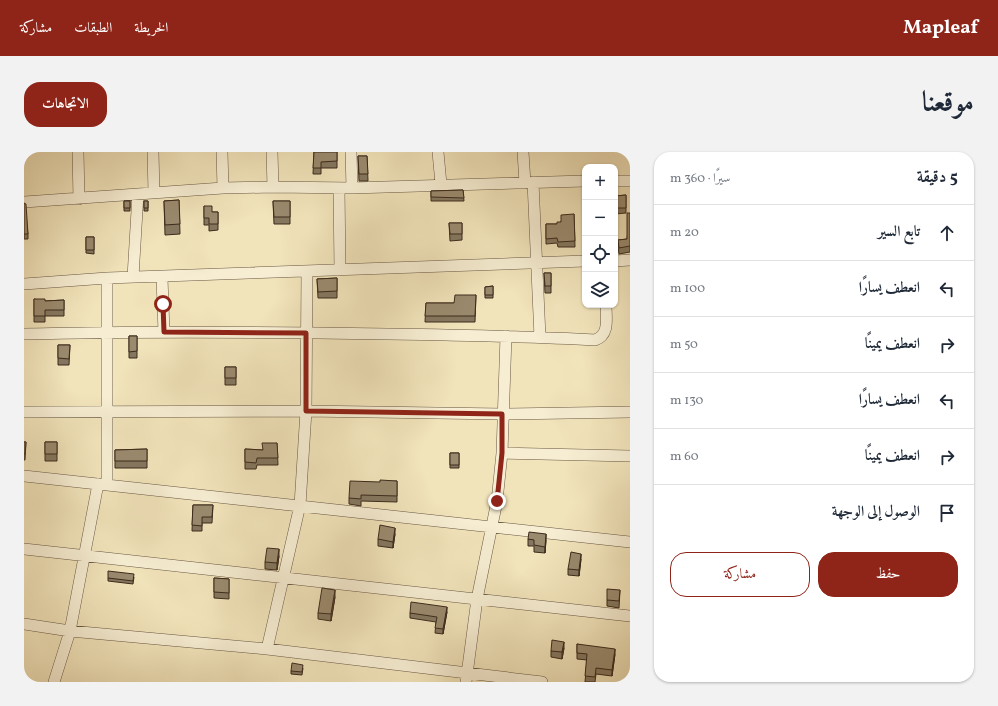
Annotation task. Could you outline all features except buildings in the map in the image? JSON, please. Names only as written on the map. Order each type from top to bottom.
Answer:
[{"type":"street","points":[[78,152],[79,199]]},
{"type":"street","points":[[153,152],[154,193]]},
{"type":"street","points":[[222,152],[223,188]]},
{"type":"street","points":[[272,152],[273,187]]},
{"type":"street","points":[[351,152],[352,188]]},
{"type":"street","points":[[438,152],[441,184]]},
{"type":"street","points":[[523,152],[529,183],[537,261],[540,337]]},
{"type":"street","points":[[618,181],[630,181]]},
{"type":"street","points":[[24,202],[223,188],[352,188],[441,184],[582,182]]},
{"type":"street","points":[[339,188],[340,270]]},
{"type":"street","points":[[133,277],[138,194]]},
{"type":"street","points":[[618,260],[630,260]]},
{"type":"street","points":[[24,284],[107,278],[162,278],[537,261],[582,261]]},
{"type":"street","points":[[267,650],[300,505],[306,411],[307,271]]},
{"type":"street","points":[[54,682],[70,631],[84,556],[102,485],[108,412],[107,278]]},
{"type":"street","points":[[162,278],[164,332]]},
{"type":"street","points":[[24,334],[108,332],[306,333],[506,336],[595,340],[601,338],[605,332],[606,308]]},
{"type":"street","points":[[467,677],[477,599],[492,527],[502,453],[502,414],[506,336]]},
{"type":"street","points":[[24,412],[306,411],[502,414],[630,412]]},
{"type":"street","points":[[502,453],[630,456]]},
{"type":"street","points":[[24,476],[630,542]]},
{"type":"street","points":[[24,549],[630,616]]},
{"type":"street","points":[[24,624],[70,631],[267,650],[467,677],[542,682]]},
{"type":"route","points":[[163,304],[164,332],[306,333],[306,411],[502,414],[502,453],[497,501]]}]
